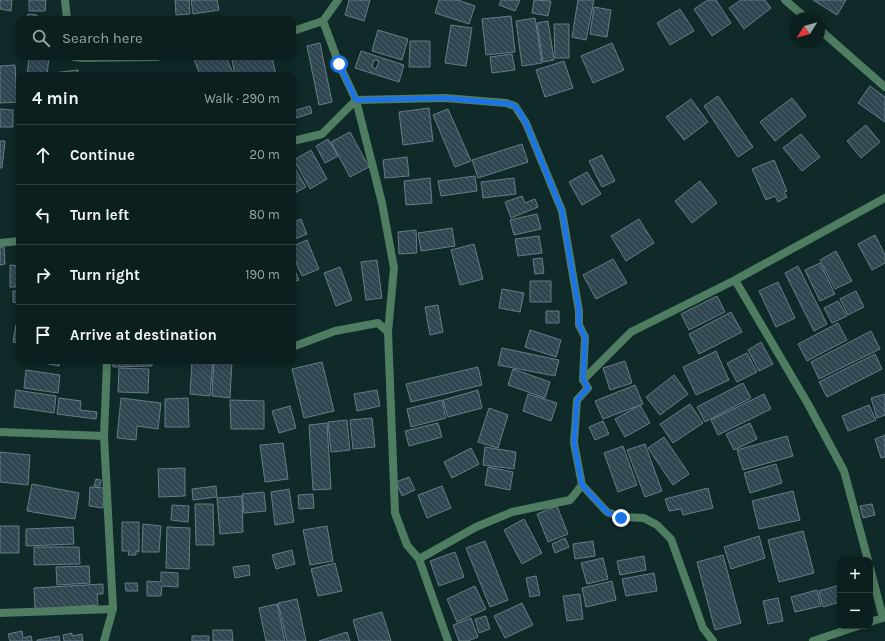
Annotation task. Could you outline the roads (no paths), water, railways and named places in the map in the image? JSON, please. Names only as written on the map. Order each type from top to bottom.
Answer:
[{"type":"street","points":[[65,0],[67,16]]},
{"type":"street","points":[[296,30],[323,21],[338,0]]},
{"type":"street","points":[[785,0],[799,12]]},
{"type":"street","points":[[323,21],[339,64],[356,100],[382,203],[394,268],[388,332],[395,513],[407,545],[419,559],[448,641]]},
{"type":"street","points":[[825,34],[885,87]]},
{"type":"street","points":[[296,139],[322,134],[356,100],[445,98],[506,103],[515,106],[519,110],[526,123],[562,211],[579,311],[579,325],[585,337],[583,380],[588,388],[577,400],[574,443],[582,485],[607,512],[621,518],[644,518],[657,525],[671,539],[703,628],[714,641]]},
{"type":"street","points":[[583,380],[631,332],[735,280],[885,198]]},
{"type":"street","points":[[0,243],[16,241]]},
{"type":"street","points":[[735,280],[808,404],[844,471],[867,557]]},
{"type":"street","points":[[296,345],[336,331],[378,323],[388,332]]},
{"type":"street","points":[[104,641],[113,609],[104,436],[107,364]]},
{"type":"street","points":[[0,432],[104,436]]},
{"type":"street","points":[[419,559],[476,527],[512,512],[570,500],[582,485]]},
{"type":"street","points":[[873,578],[884,617],[873,621]]},
{"type":"street","points":[[0,613],[113,609]]},
{"type":"street","points":[[813,641],[849,629]]}]
